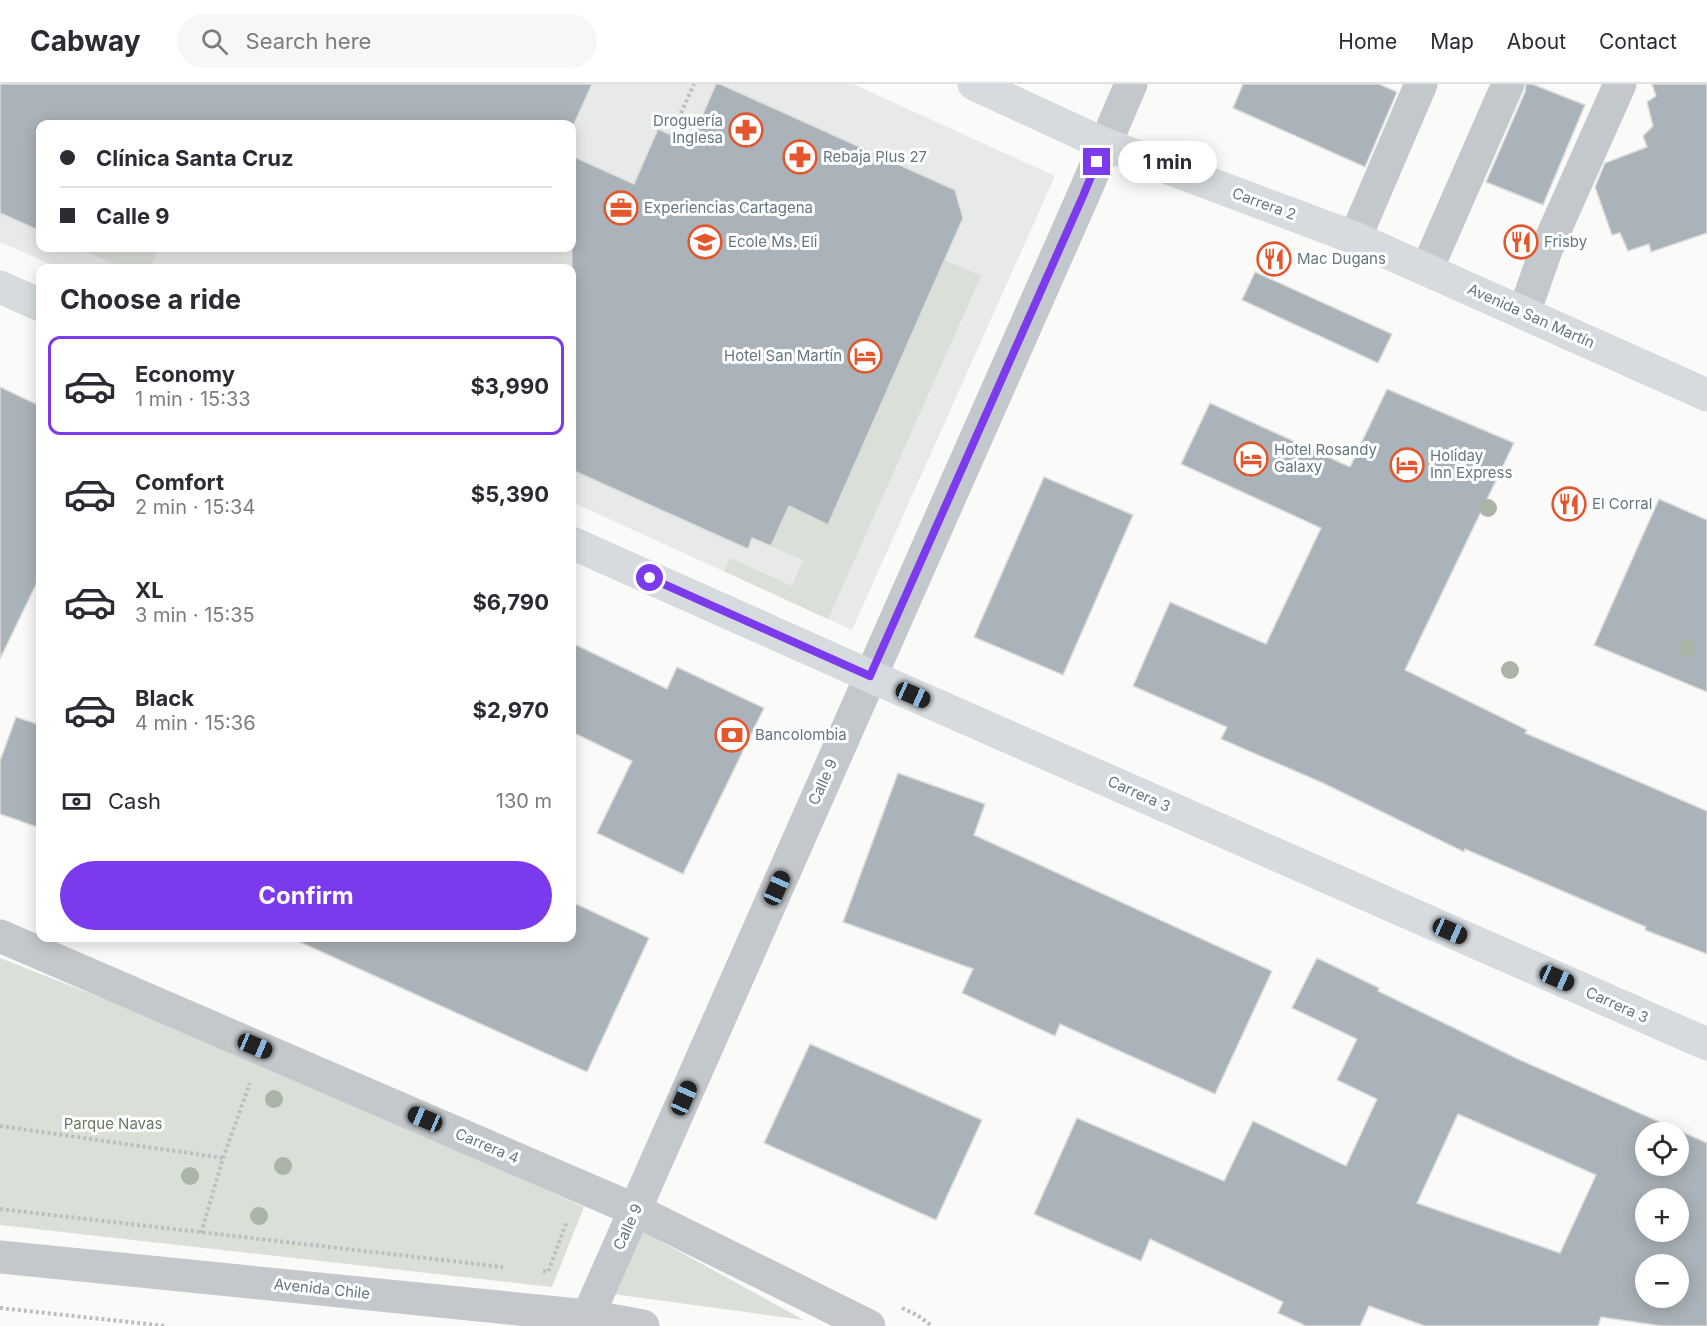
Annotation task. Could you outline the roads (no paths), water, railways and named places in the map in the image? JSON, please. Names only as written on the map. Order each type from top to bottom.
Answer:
[{"type":"main road","name":"Carrera 2","points":[[974,84],[1104,144],[1355,237]]},
{"type":"main road","name":"Avenida San Martín","points":[[1355,237],[1707,395]]},
{"type":"main road","points":[[0,287],[36,303]]},
{"type":"main road","name":"Carrera 3","points":[[576,545],[1707,1044]]},
{"type":"street","name":"Calle 9","points":[[588,1316],[1131,84]]},
{"type":"street","points":[[1355,237],[1420,84]]},
{"type":"street","points":[[1427,269],[1508,84]]},
{"type":"street","points":[[1524,313],[1546,250],[1620,84]]},
{"type":"street","name":"Carrera 4","points":[[0,936],[635,1210],[869,1326]]},
{"type":"street","name":"Avenida Chile","points":[[0,1257],[588,1316],[643,1326]]},
{"type":"place","name":"Droguería Inglesa","points":[[746,130]]},
{"type":"place","name":"Rebaja Plus 27","points":[[800,157]]},
{"type":"place","name":"Experiencias Cartagena","points":[[621,208]]},
{"type":"place","name":"Ecole Ms. Eli","points":[[705,242]]},
{"type":"place","name":"Frisby","points":[[1521,242]]},
{"type":"place","name":"Mac Dugans","points":[[1274,259]]},
{"type":"place","name":"Hotel San Martín","points":[[865,356]]},
{"type":"place","name":"Hotel Rosandy Galaxy","points":[[1251,459]]},
{"type":"place","name":"Holiday Inn Express","points":[[1407,465]]},
{"type":"place","name":"El Corral","points":[[1569,504]]},
{"type":"place","name":"Bancolombia","points":[[732,735]]},
{"type":"park label","name":"Parque Navas","points":[[113,1124]]}]
